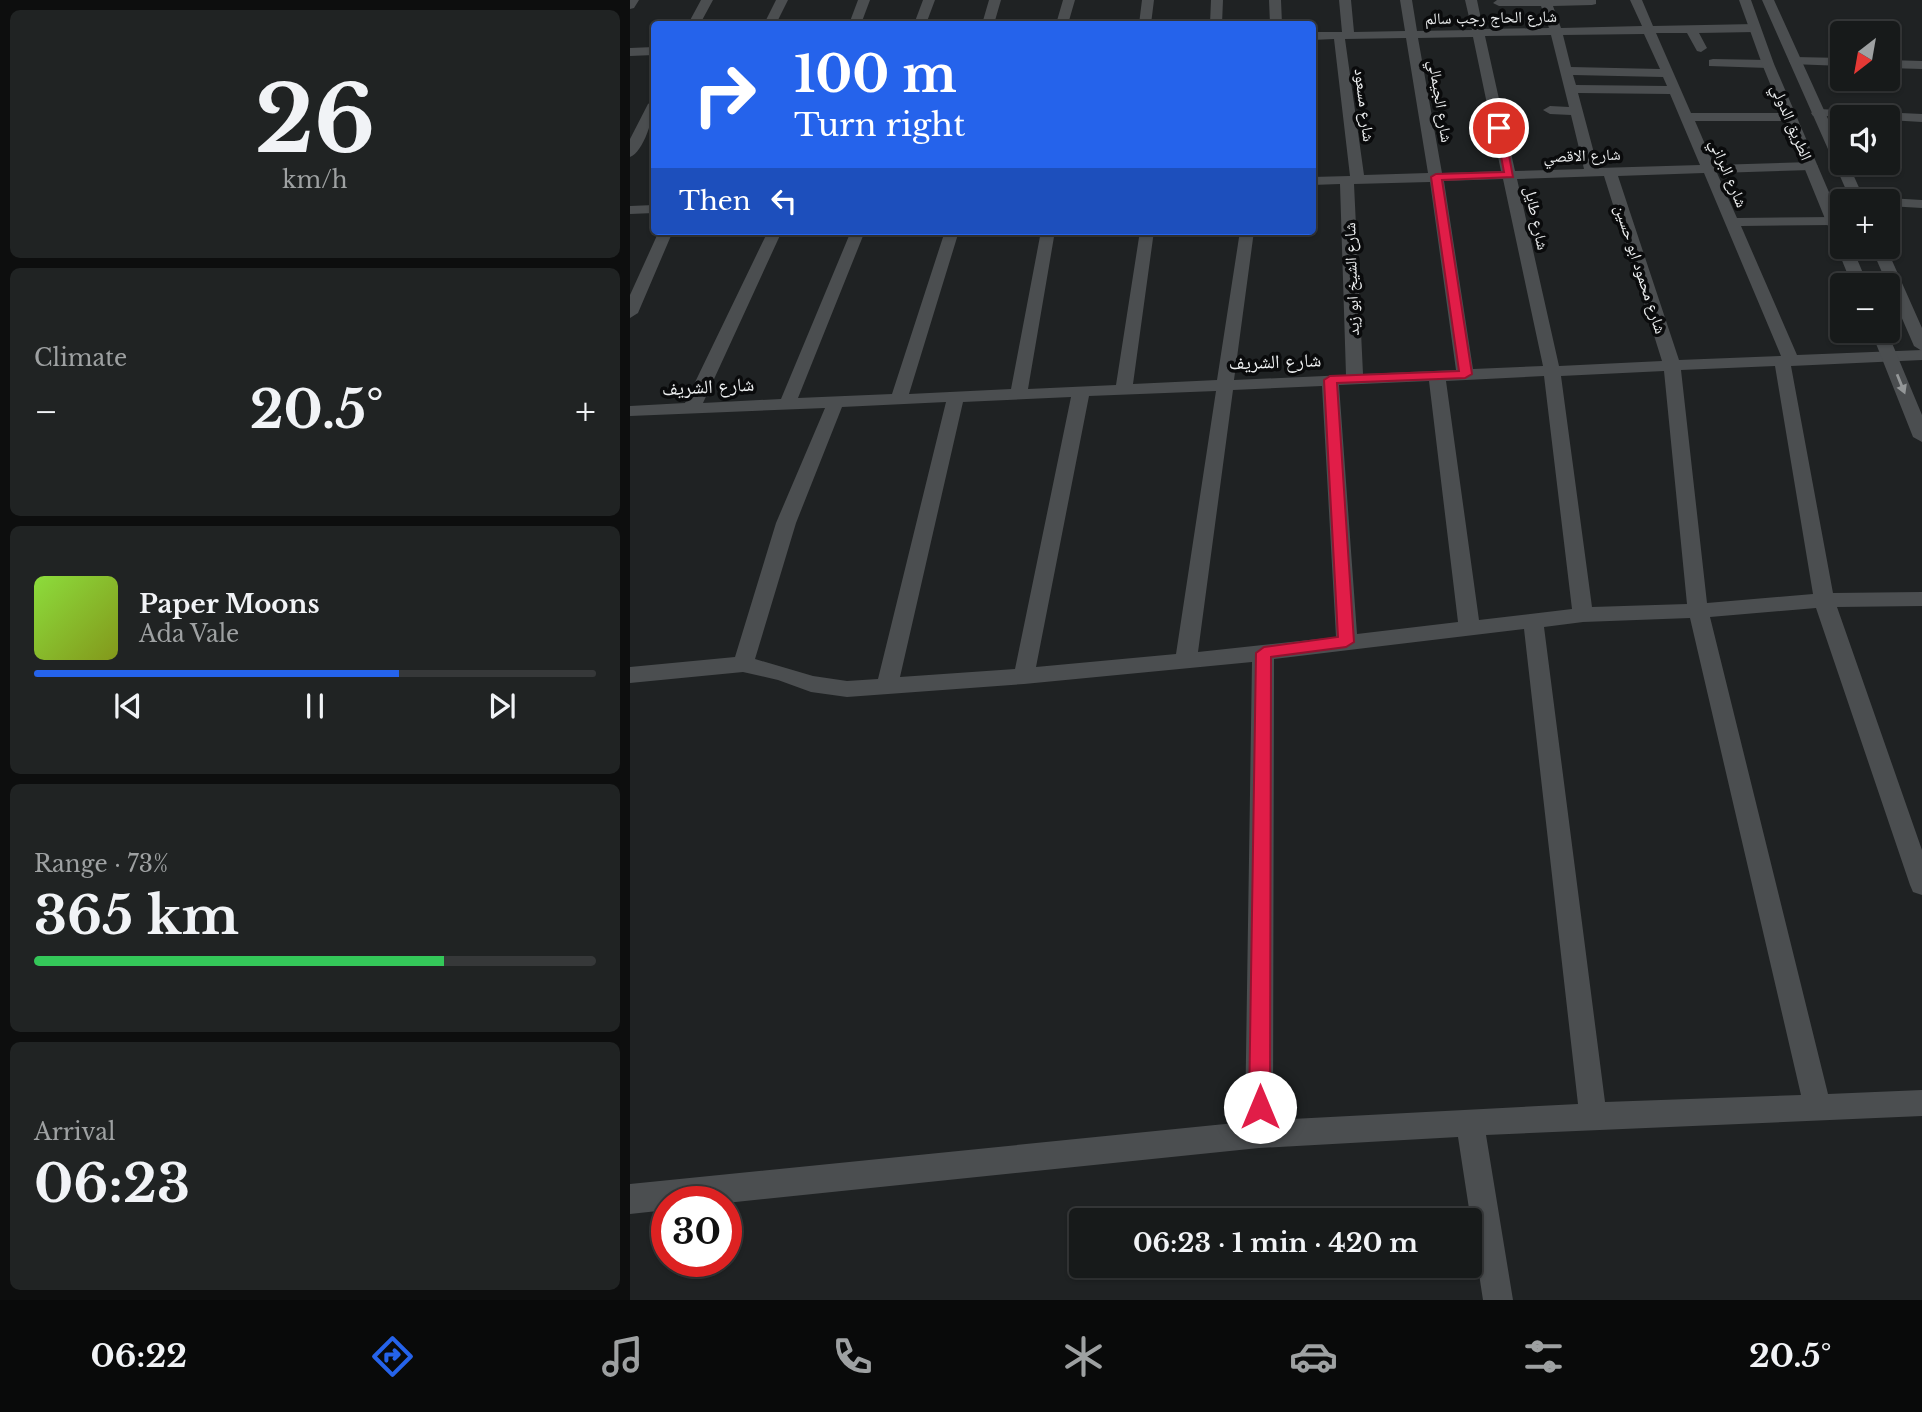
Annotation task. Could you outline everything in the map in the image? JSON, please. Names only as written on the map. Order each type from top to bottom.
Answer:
[{"type":"street","points":[[630,6],[634,0]]},
{"type":"street","points":[[696,21],[707,0]]},
{"type":"street","points":[[772,21],[782,0]]},
{"type":"street","points":[[857,21],[864,0]]},
{"type":"street","points":[[921,21],[929,0]]},
{"type":"street","points":[[989,21],[995,0]]},
{"type":"street","points":[[1063,21],[1069,0]]},
{"type":"street","points":[[1145,21],[1148,0]]},
{"type":"street","points":[[1216,21],[1217,0]]},
{"type":"street","points":[[1275,0],[1276,21]]},
{"type":"street","name":"شارع مسعود","points":[[1345,0],[1343,35],[1352,179]]},
{"type":"street","name":"شارع الجيمالي","points":[[1406,0],[1465,374]]},
{"type":"street","name":"شارع طايل","points":[[1471,0],[1552,370],[1583,615]]},
{"type":"street","name":"شارع البراني","points":[[1636,0],[1709,169],[1786,360],[1824,600],[1922,885]]},
{"type":"street","name":"الطريق الدولي","points":[[1745,0],[1768,64],[1830,214]]},
{"type":"street","name":"الطريق الدولي","points":[[1768,0],[1852,189]]},
{"type":"street","points":[[1545,1],[1556,31],[1592,172]]},
{"type":"street","points":[[1499,3],[1592,2]]},
{"type":"street","name":"شارع الحاج رجب سالم","points":[[1316,36],[1691,29],[1778,23]]},
{"type":"street","points":[[1691,29],[1701,48]]},
{"type":"street","points":[[630,52],[651,51]]},
{"type":"street","points":[[1795,61],[1830,62]]},
{"type":"street","points":[[1713,63],[1768,64]]},
{"type":"street","points":[[1900,64],[1922,65]]},
{"type":"street","points":[[1566,71],[1667,73]]},
{"type":"street","points":[[1570,89],[1675,90]]},
{"type":"street","points":[[630,153],[651,110]]},
{"type":"street","points":[[1550,110],[1575,111]]},
{"type":"street","points":[[1818,113],[1922,118]]},
{"type":"street","points":[[1686,117],[1791,117]]},
{"type":"street","name":"شارع الاقصي","points":[[1316,181],[1709,169],[1813,171],[1847,178]]},
{"type":"street","name":"شارع محمود ابو حسين","points":[[1610,172],[1672,365],[1698,611],[1818,1109]]},
{"type":"street","name":"شارع الشيخ ابو زيد","points":[[1352,179],[1355,379]]},
{"type":"street","points":[[1900,203],[1922,204]]},
{"type":"street","points":[[630,210],[651,209]]},
{"type":"street","points":[[1731,222],[1830,221]]},
{"type":"street","points":[[630,313],[664,235]]},
{"type":"street","points":[[692,408],[773,235]]},
{"type":"street","points":[[788,403],[856,235]]},
{"type":"street","points":[[899,398],[951,235]]},
{"type":"street","points":[[1019,393],[1047,235]]},
{"type":"street","points":[[1124,389],[1146,235]]},
{"type":"street","points":[[1186,660],[1246,235]]},
{"type":"street","points":[[1883,259],[1922,346]]},
{"type":"street","points":[[1884,343],[1922,437]]},
{"type":"street","name":"شارع الشريف","points":[[630,411],[1922,355]]},
{"type":"street","points":[[1437,375],[1469,626]]},
{"type":"street","points":[[1330,380],[1346,642]]},
{"type":"street","points":[[1024,676],[1081,391]]},
{"type":"street","points":[[887,685],[956,396]]},
{"type":"street","points":[[743,664],[786,523],[835,401]]},
{"type":"street","points":[[630,675],[743,664],[782,673],[811,684],[847,689],[1024,676],[1264,653],[1469,626],[1583,615],[1698,611],[1824,600],[1922,599]]},
{"type":"street","points":[[1533,620],[1593,1116]]},
{"type":"street","points":[[1259,1134],[1264,653]]},
{"type":"street","points":[[630,1199],[1259,1134],[1593,1116],[1922,1103]]},
{"type":"street","points":[[1470,1123],[1498,1300]]},
{"type":"route","points":[[1260,1107],[1264,653],[1346,642],[1330,380],[1465,374],[1436,177],[1510,175],[1499,128]]}]
